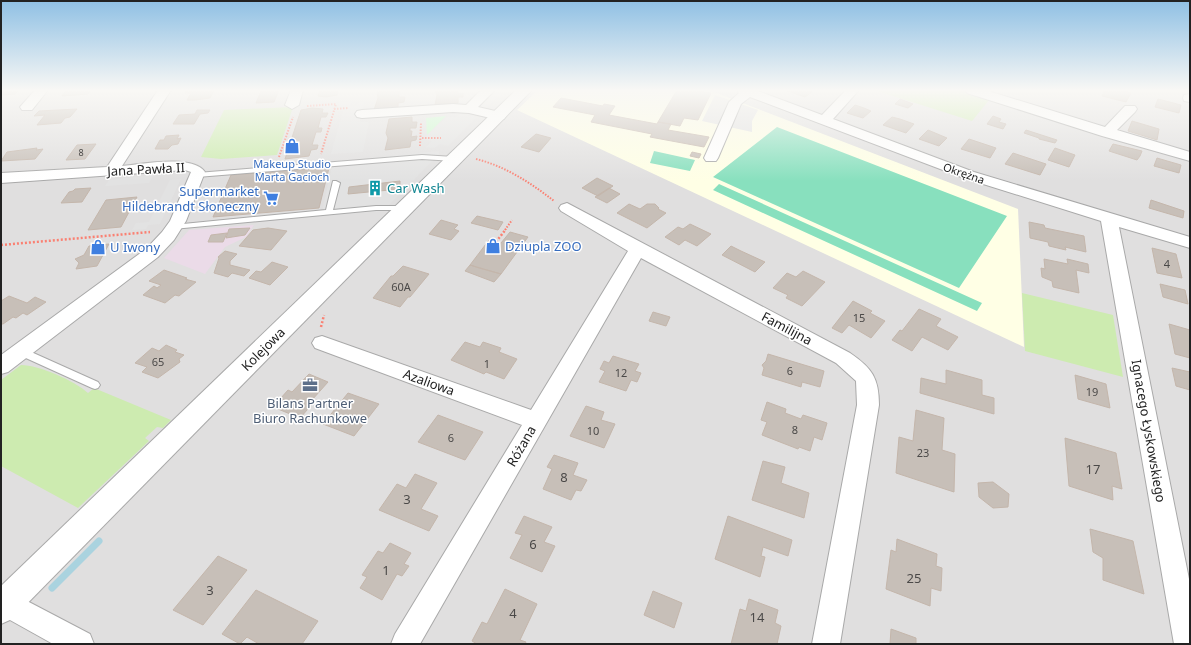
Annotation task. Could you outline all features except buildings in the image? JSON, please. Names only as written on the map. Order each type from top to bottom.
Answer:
[{"type":"street","points":[[112,170],[145,120]]},
{"type":"street","name":"Kolejowa","points":[[4,605],[406,208],[463,159],[495,120]]},
{"type":"street","points":[[711,158],[727,120]]},
{"type":"street","points":[[1066,120],[1190,157]]},
{"type":"street","points":[[1107,133],[1119,120]]},
{"type":"street","name":"Okrężna","points":[[824,121],[969,175],[1190,243]]},
{"type":"street","name":"Jana Pawła II","points":[[1,178],[186,166],[196,169],[198,172],[173,228],[152,253],[1,366]]},
{"type":"street","name":"Familijna","points":[[567,208],[638,249],[843,358],[861,371],[870,388],[868,405],[826,644]]},
{"type":"street","name":"Ignacego Łyskowskiego","points":[[1109,218],[1188,644]]},
{"type":"street","name":"Różana","points":[[405,644],[535,421],[638,249]]},
{"type":"street","name":"Azaliowa","points":[[322,343],[535,421]]},
{"type":"street","points":[[4,605],[80,644]]},
{"type":"lane","points":[[197,175],[422,157],[463,159]]},
{"type":"lane","points":[[329,212],[336,183]]},
{"type":"lane","points":[[173,228],[329,212],[376,208],[406,208]]},
{"type":"lane","points":[[20,351],[95,385]]},
{"type":"path","points":[[328,155],[320,156],[331,120]]},
{"type":"path","points":[[416,150],[420,148],[423,120]]},
{"type":"path","points":[[278,158],[291,124]]},
{"type":"path","points":[[422,138],[441,138]]},
{"type":"path","points":[[463,159],[492,163],[536,188],[549,199],[567,208]]},
{"type":"path","points":[[496,242],[512,220]]},
{"type":"path","points":[[1,245],[156,232]]},
{"type":"path","points":[[322,343],[320,337],[326,310]]},
{"type":"shaded area","points":[[1,120],[1190,120],[1190,644],[1,644]]},
{"type":"shaded area","points":[[340,120],[360,120],[360,122],[369,122],[363,152],[331,154]]},
{"type":"shaded area","points":[[444,120],[474,120],[448,146],[440,144],[434,148],[426,147],[432,141],[426,140],[426,136]]},
{"type":"shaded area","points":[[539,120],[787,120],[1018,209],[1024,347]]},
{"type":"shaded area","points":[[752,120],[752,132],[702,121]]},
{"type":"shaded area","points":[[439,151],[439,154],[383,211],[321,216],[333,162]]},
{"type":"shaded area","points":[[153,175],[149,183],[105,186],[109,180]]},
{"type":"shaded area","points":[[181,179],[160,224],[148,225],[146,229],[132,230],[136,223],[149,222],[170,180]]},
{"type":"shaded area","points":[[254,225],[246,237],[225,247],[205,274],[164,258],[189,230]]},
{"type":"green space","points":[[219,120],[289,120],[277,155],[221,159],[201,157]]},
{"type":"green space","points":[[426,120],[442,120],[427,135]]},
{"type":"green space","points":[[777,127],[1007,216],[959,288],[713,177]]},
{"type":"green space","points":[[654,151],[695,160],[690,171],[650,163]]},
{"type":"green space","points":[[719,184],[982,303],[977,311],[713,190]]},
{"type":"green space","points":[[1022,293],[1113,315],[1123,377],[1025,351]]},
{"type":"green space","points":[[21,365],[56,374],[82,388],[88,393],[94,388],[171,420],[163,428],[157,427],[145,438],[149,441],[78,508],[1,466],[1,380]]},
{"type":"waterway","points":[[52,588],[99,541]]},
{"type":"place","name":"Makeup Studio Marta Gacioch","points":[[292,146]]},
{"type":"place","name":"Car Wash","points":[[375,188]]},
{"type":"place","name":"Supermarket Hildebrandt Słoneczny","points":[[271,198]]},
{"type":"place","name":"Dziupla ZOO","points":[[493,246]]},
{"type":"place","name":"U Iwony","points":[[98,247]]},
{"type":"place","name":"Bilans Partner Biuro Rachunkowe","points":[[310,385]]}]
